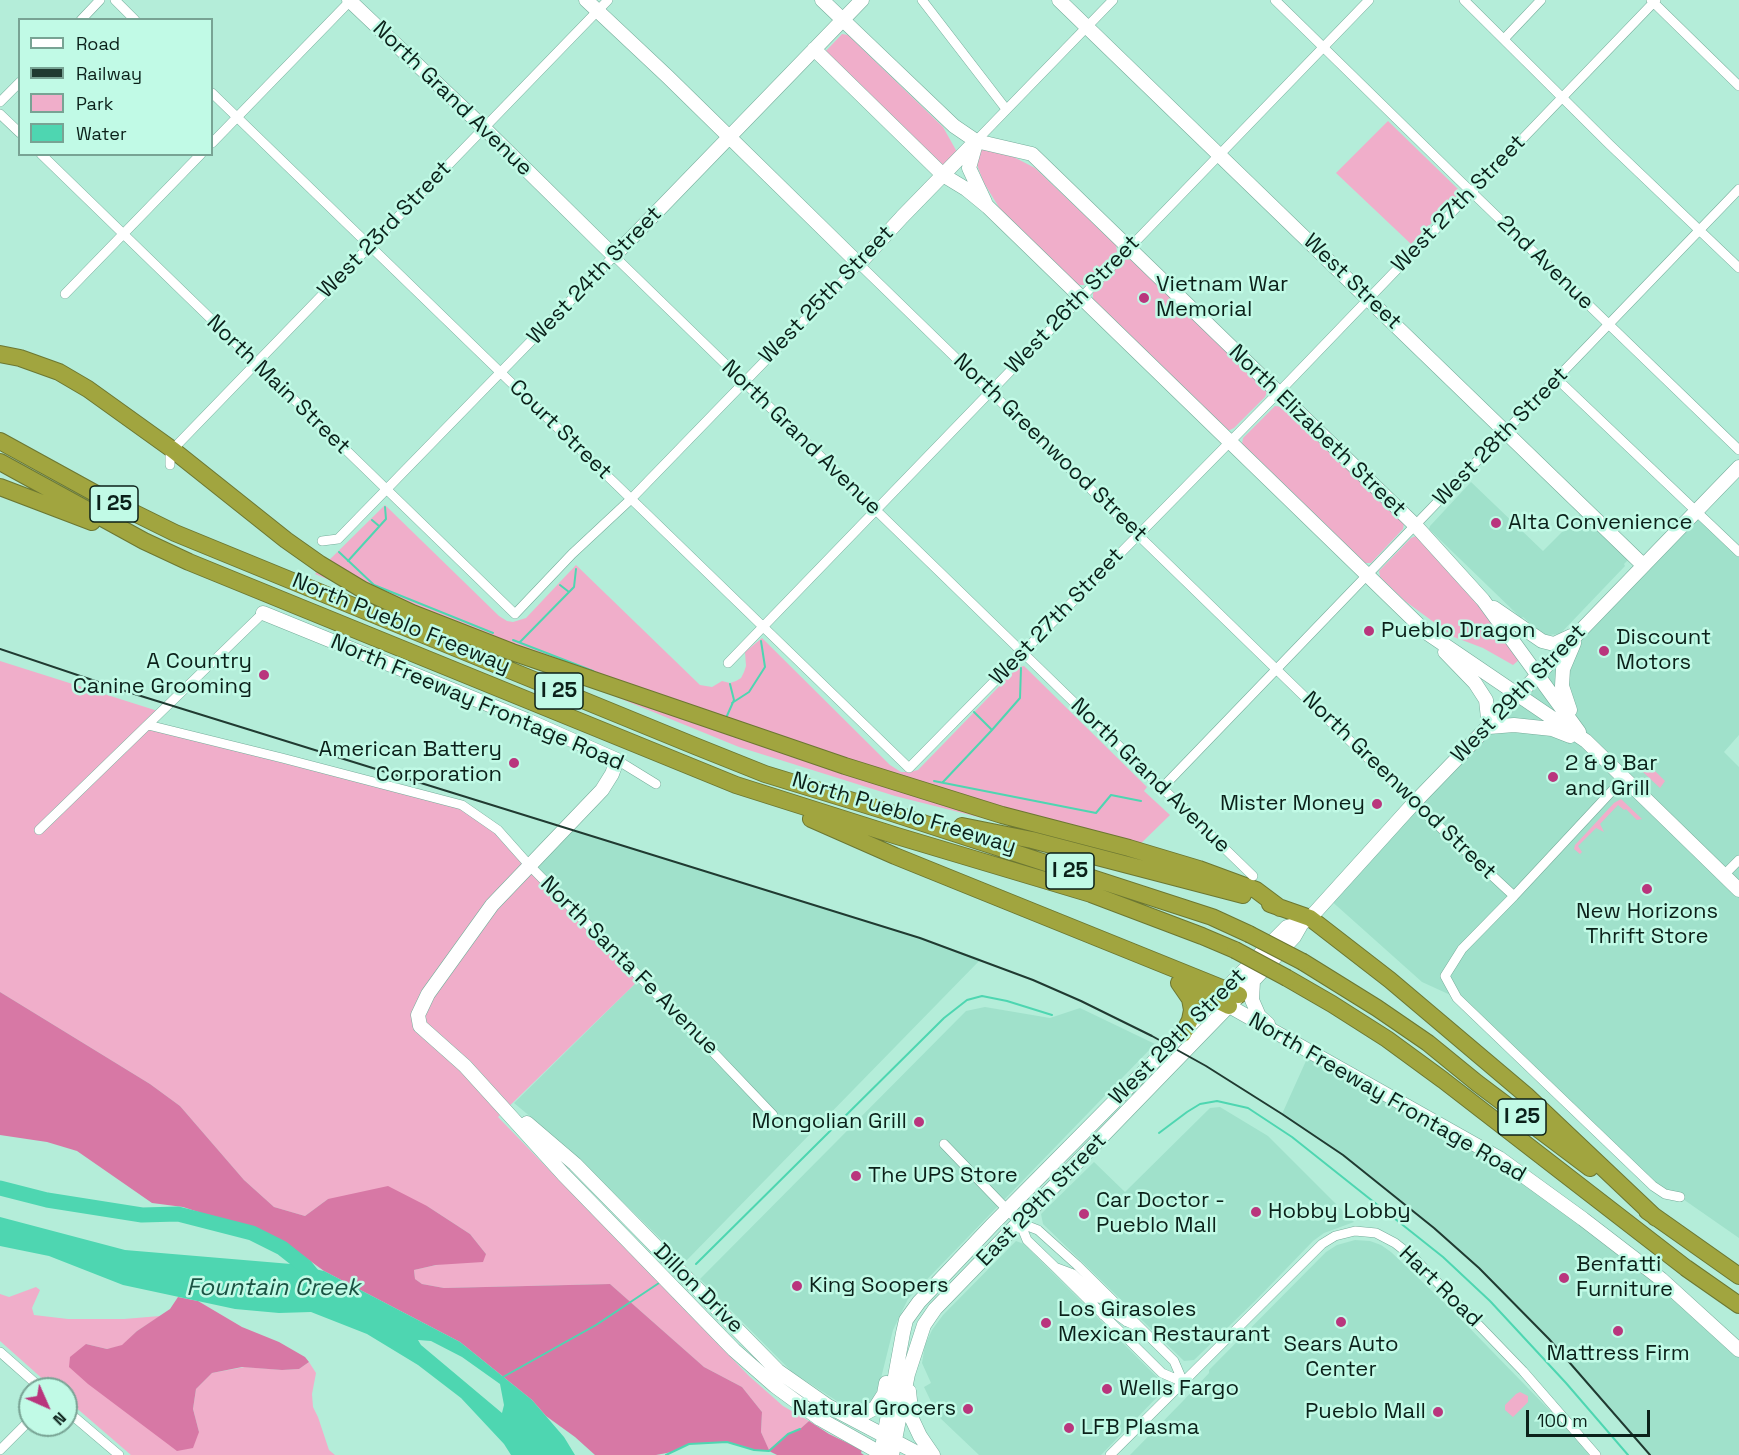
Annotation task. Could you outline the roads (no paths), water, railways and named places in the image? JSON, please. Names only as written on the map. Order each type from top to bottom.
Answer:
[{"type":"highway","points":[[0,354],[20,358],[59,372],[88,389],[172,458],[320,564],[363,590],[412,613],[523,656],[845,766],[1002,815],[1129,848],[1198,869],[1256,890],[1280,908]]},
{"type":"highway","name":"North Pueblo Freeway","points":[[0,441],[141,518],[232,558],[765,774],[1212,917],[1249,934],[1303,962],[1428,1043],[1477,1083],[1656,1218],[1739,1276]]},
{"type":"highway","name":"North Pueblo Freeway","points":[[0,462],[144,541],[189,562],[736,785],[1091,894],[1235,950],[1332,1004],[1387,1039],[1686,1268],[1739,1305]]},
{"type":"highway","points":[[0,487],[48,507],[144,541]]},
{"type":"highway","points":[[736,785],[895,856],[1128,950],[1227,998]]},
{"type":"highway","points":[[889,812],[1032,840],[1248,897],[1280,908],[1306,921],[1390,980],[1526,1095],[1656,1218]]},
{"type":"highway","points":[[1128,950],[1178,982],[1227,998]]},
{"type":"highway","points":[[1178,982],[1190,999],[1192,1010],[1183,1034]]},
{"type":"highway","points":[[1686,1268],[1739,1312]]},
{"type":"main road","name":"North Grand Avenue","points":[[350,0],[614,256]]},
{"type":"main road","name":"North Greenwood Street","points":[[586,0],[859,264]]},
{"type":"main road","name":"North Elizabeth Street","points":[[822,0],[954,126],[976,141],[1032,154],[1416,525],[1483,600],[1586,741]]},
{"type":"main road","name":"West 24th Street","points":[[614,256],[862,0]]},
{"type":"main road","name":"West Street","points":[[1059,0],[1643,565]]},
{"type":"main road","name":"North Elizabeth Street","points":[[814,49],[943,175],[966,189],[988,207],[1427,633],[1586,741],[1739,890]]},
{"type":"main road","name":"West 25th Street","points":[[859,264],[976,141]]},
{"type":"main road","points":[[976,141],[969,168],[988,207]]},
{"type":"main road","name":"West 29th Street","points":[[1008,1210],[1183,1034],[1227,998],[1253,981],[1414,803],[1739,467]]},
{"type":"main road","points":[[1483,600],[1542,641],[1554,644],[1578,633]]},
{"type":"main road","name":"North Freeway Frontage Road","points":[[263,613],[529,721],[617,760]]},
{"type":"main road","points":[[1427,633],[1475,683],[1485,700],[1489,727],[1514,725],[1552,729],[1586,741]]},
{"type":"main road","points":[[1578,633],[1563,669],[1562,686],[1566,701],[1586,741]]},
{"type":"main road","name":"North Santa Fe Avenue","points":[[530,866],[602,790],[617,760]]},
{"type":"main road","name":"Dillon Drive","points":[[530,866],[487,912],[428,994],[418,1015],[420,1026],[465,1066],[563,1174],[734,1350],[775,1386],[820,1419],[886,1454]]},
{"type":"main road","name":"West 29th Street","points":[[1227,998],[1287,927],[1306,921]]},
{"type":"main road","points":[[1253,981],[1252,1000],[1259,1016],[1280,1035]]},
{"type":"main road","name":"North Freeway Frontage Road","points":[[1227,998],[1280,1035],[1499,1158],[1661,1279],[1739,1350]]},
{"type":"main road","name":"East 29th Street","points":[[889,1438],[924,1325],[935,1310],[1020,1223],[1227,998]]},
{"type":"main road","name":"Dillon Drive","points":[[495,1097],[575,1164],[778,1371],[828,1406],[921,1455]]},
{"type":"main road","name":"East 29th Street","points":[[886,1454],[906,1320],[919,1302],[1008,1210]]},
{"type":"main road","points":[[843,1413],[860,1416],[875,1408],[884,1394],[889,1364],[903,1333]]},
{"type":"main road","points":[[908,1374],[912,1419],[933,1455]]},
{"type":"street","points":[[83,18],[100,0]]},
{"type":"street","points":[[115,0],[133,18]]},
{"type":"street","points":[[213,143],[350,0]]},
{"type":"street","name":"West 23rd Street","points":[[172,458],[255,363],[608,0]]},
{"type":"street","points":[[922,0],[1006,110]]},
{"type":"street","name":"West 25th Street","points":[[976,141],[1113,0]]},
{"type":"street","name":"2nd Avenue","points":[[1275,0],[1739,450]]},
{"type":"street","name":"West 26th Street","points":[[729,663],[1369,0]]},
{"type":"street","points":[[1464,0],[1609,144],[1739,267]]},
{"type":"street","points":[[1504,39],[1541,0]]},
{"type":"street","points":[[1654,1],[1739,86]]},
{"type":"street","name":"West 27th Street","points":[[909,768],[1278,393],[1654,1]]},
{"type":"street","points":[[0,102],[18,84]]},
{"type":"street","name":"Court Street","points":[[213,94],[909,768]]},
{"type":"street","points":[[0,114],[18,131]]},
{"type":"street","name":"North Main Street","points":[[43,156],[515,614]]},
{"type":"street","points":[[65,294],[199,156]]},
{"type":"street","name":"West 28th Street","points":[[1162,788],[1739,189]]},
{"type":"street","name":"West 24th Street","points":[[322,542],[338,539],[614,256]]},
{"type":"street","name":"North Grand Avenue","points":[[614,256],[1253,876]]},
{"type":"street","name":"West 25th Street","points":[[515,614],[572,554],[631,499],[859,264]]},
{"type":"street","name":"North Greenwood Street","points":[[859,264],[1414,803],[1514,896]]},
{"type":"street","points":[[1556,378],[1739,552]]},
{"type":"street","points":[[39,830],[263,613]]},
{"type":"street","points":[[148,725],[462,806],[498,830],[530,866]]},
{"type":"street","name":"North Freeway Frontage Road","points":[[617,760],[656,784]]},
{"type":"street","points":[[1624,778],[1462,949],[1444,976],[1457,998],[1653,1186],[1665,1194],[1680,1197]]},
{"type":"street","points":[[1724,875],[1739,860]]},
{"type":"street","name":"North Santa Fe Avenue","points":[[530,866],[773,1115]]},
{"type":"street","points":[[944,1144],[1020,1223],[1027,1240],[1162,1373],[1183,1382]]},
{"type":"street","points":[[1020,1223],[1038,1230],[1056,1249],[1077,1265],[1174,1361],[1183,1382]]},
{"type":"street","name":"Hart Road","points":[[1110,1455],[1322,1244],[1335,1236],[1355,1231],[1376,1233],[1395,1243],[1414,1258],[1523,1371],[1596,1455]]},
{"type":"street","points":[[1055,1267],[1073,1274],[1098,1298],[1104,1299],[1108,1296]]},
{"type":"street","points":[[1103,1315],[1112,1311],[1127,1322],[1141,1328]]},
{"type":"street","points":[[0,1352],[28,1377]]},
{"type":"street","points":[[78,1420],[118,1455]]},
{"type":"street","points":[[0,1450],[18,1432]]},
{"type":"water","name":"Fountain Creek","points":[[0,1217],[125,1250],[291,1264],[324,1271],[460,1342],[532,1400],[564,1437],[575,1455],[511,1455],[504,1444],[461,1398],[418,1365],[367,1334],[311,1312],[279,1313],[235,1309],[123,1285],[49,1256],[0,1246]],"holes":[[[418,1340],[431,1341],[462,1357],[500,1384],[504,1405],[502,1413],[421,1345]]]},
{"type":"waterway","points":[[348,561],[386,519],[385,507]]},
{"type":"waterway","points":[[372,520],[379,526]]},
{"type":"waterway","points":[[339,552],[374,585],[493,633]]},
{"type":"waterway","points":[[520,642],[574,587],[576,569]]},
{"type":"waterway","points":[[560,585],[569,592]]},
{"type":"waterway","points":[[513,640],[593,671]]},
{"type":"waterway","points":[[732,703],[749,692],[765,667],[761,641]]},
{"type":"waterway","points":[[943,782],[1020,698],[1021,668]]},
{"type":"waterway","points":[[726,718],[734,700],[730,684]]},
{"type":"waterway","points":[[974,712],[992,730]]},
{"type":"waterway","points":[[934,781],[1096,813],[1111,795],[1141,801]]},
{"type":"waterway","points":[[696,1264],[944,1018],[967,1000],[982,996],[1052,1015]]},
{"type":"waterway","points":[[1159,1133],[1200,1104],[1217,1101],[1248,1108],[1292,1137],[1443,1257],[1490,1301],[1566,1383],[1628,1455]]},
{"type":"waterway","name":"Fountain Creek","points":[[0,1188],[47,1200],[142,1215],[178,1214],[252,1233],[282,1248],[306,1267],[319,1283]]},
{"type":"waterway","points":[[503,1377],[596,1325],[659,1283]]},
{"type":"waterway","points":[[666,1455],[689,1444],[727,1442],[754,1450],[769,1451],[788,1434],[800,1429]]},
{"type":"railway","points":[[0,649],[128,692],[920,938],[1033,980],[1081,1001],[1206,1066],[1343,1155],[1434,1228],[1479,1268],[1549,1339],[1650,1455]]},
{"type":"place","name":"Vietnam War Memorial","points":[[1144,298]]},
{"type":"place","name":"Alta Convenience","points":[[1496,523]]},
{"type":"place","name":"Pueblo Dragon","points":[[1369,631]]},
{"type":"place","name":"Discount Motors","points":[[1604,651]]},
{"type":"place","name":"A Country Canine Grooming","points":[[264,675]]},
{"type":"place","name":"American Battery Corporation","points":[[514,763]]},
{"type":"place","name":"2 & 9 Bar and Grill","points":[[1553,777]]},
{"type":"place","name":"Mister Money","points":[[1377,804]]},
{"type":"place","name":"New Horizons Thrift Store","points":[[1647,889]]},
{"type":"place","name":"Mongolian Grill","points":[[919,1122]]},
{"type":"place","name":"The UPS Store","points":[[856,1176]]},
{"type":"place","name":"Hobby Lobby","points":[[1256,1212]]},
{"type":"place","name":"Car Doctor - Pueblo Mall","points":[[1084,1214]]},
{"type":"place","name":"Benfatti Furniture","points":[[1564,1278]]},
{"type":"place","name":"King Soopers","points":[[797,1286]]},
{"type":"place","name":"Sears Auto Center","points":[[1341,1322]]},
{"type":"place","name":"Los Girasoles Mexican Restaurant","points":[[1046,1323]]},
{"type":"place","name":"Mattress Firm","points":[[1618,1331]]},
{"type":"place","name":"Wells Fargo","points":[[1107,1389]]},
{"type":"place","name":"Natural Grocers","points":[[968,1409]]},
{"type":"place","name":"Pueblo Mall","points":[[1438,1412]]},
{"type":"place","name":"LFB Plasma","points":[[1069,1428]]}]
